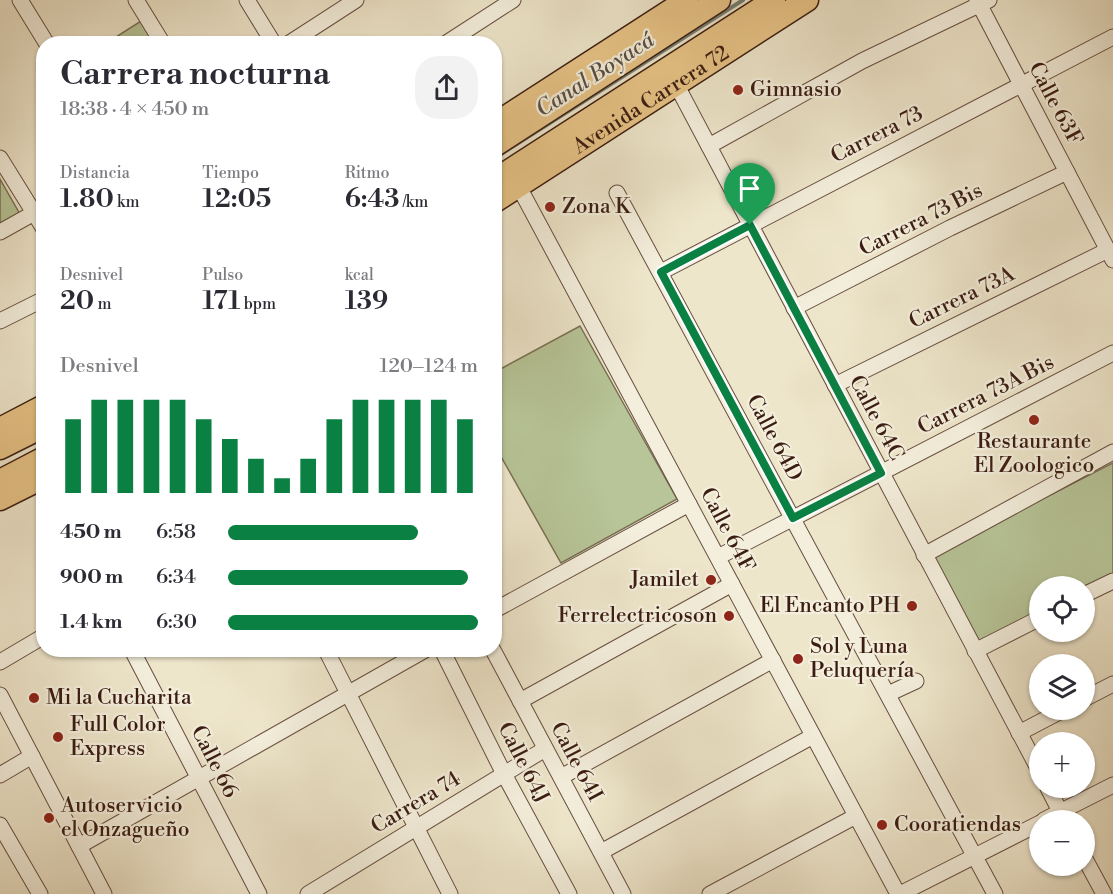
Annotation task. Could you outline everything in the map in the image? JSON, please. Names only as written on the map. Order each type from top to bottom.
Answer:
[{"type":"highway","points":[[502,119],[687,0]]},
{"type":"highway","points":[[502,141],[719,0]]},
{"type":"highway","name":"Avenida Carrera 72","points":[[502,175],[774,0]]},
{"type":"highway","name":"Avenida Carrera 72","points":[[502,197],[807,0]]},
{"type":"highway","points":[[735,46],[752,14]]},
{"type":"highway","points":[[549,111],[560,82]]},
{"type":"highway","points":[[0,429],[36,410]]},
{"type":"highway","points":[[0,448],[36,430]]},
{"type":"highway","points":[[0,481],[36,462]]},
{"type":"highway","points":[[0,499],[36,481]]},
{"type":"street","points":[[20,0],[42,36]]},
{"type":"street","points":[[136,0],[158,36]]},
{"type":"street","points":[[247,0],[269,36]]},
{"type":"street","points":[[300,36],[356,0]]},
{"type":"street","points":[[457,36],[513,0]]},
{"type":"street","points":[[709,146],[862,61],[982,2]]},
{"type":"street","name":"Calle 63F","points":[[982,2],[1021,84],[1110,255]]},
{"type":"street","name":"Carrera 73","points":[[661,272],[1113,37]]},
{"type":"street","name":"Calle 64C","points":[[676,84],[1029,752]]},
{"type":"street","points":[[0,158],[36,216]]},
{"type":"street","name":"Carrera 73 Bis","points":[[794,308],[950,228],[1067,172]]},
{"type":"street","name":"Calle 64F","points":[[519,187],[899,894]]},
{"type":"street","name":"Calle 64D","points":[[617,193],[995,894]]},
{"type":"street","points":[[0,232],[34,213]]},
{"type":"street","name":"Carrera 73A","points":[[835,385],[1110,255]]},
{"type":"street","points":[[0,321],[36,303]]},
{"type":"street","name":"Carrera 73A Bis","points":[[718,557],[1113,353]]},
{"type":"street","points":[[924,555],[1113,452]]},
{"type":"street","points":[[502,606],[689,504]]},
{"type":"street","points":[[1095,590],[1113,581]]},
{"type":"street","points":[[520,701],[732,584]]},
{"type":"street","points":[[975,651],[1029,624]]},
{"type":"street","points":[[0,662],[36,641]]},
{"type":"street","name":"Calle 66","points":[[136,657],[259,894]]},
{"type":"street","points":[[330,657],[450,894]]},
{"type":"street","points":[[79,846],[412,657]]},
{"type":"street","name":"Calle 64J","points":[[446,657],[504,774],[569,894]]},
{"type":"street","name":"Calle 64I","points":[[497,657],[622,894]]},
{"type":"street","points":[[561,777],[773,660]]},
{"type":"street","points":[[888,694],[916,681]]},
{"type":"street","points":[[1095,693],[1113,684]]},
{"type":"street","points":[[0,695],[104,894]]},
{"type":"street","points":[[1018,733],[1043,720]]},
{"type":"street","points":[[601,852],[813,736]]},
{"type":"street","name":"Carrera 74","points":[[308,894],[545,749]]},
{"type":"street","points":[[0,775],[32,756]]},
{"type":"street","points":[[1073,810],[1113,785]]},
{"type":"street","points":[[710,894],[856,816]]},
{"type":"street","points":[[0,825],[40,894]]},
{"type":"street","points":[[899,894],[1029,828]]},
{"type":"street","points":[[1094,876],[1104,894]]},
{"type":"green space","points":[[141,21],[150,36],[118,36]]},
{"type":"green space","points":[[0,179],[25,223],[0,236]]},
{"type":"green space","points":[[580,326],[677,499],[561,563],[502,458],[502,368]]},
{"type":"green space","points":[[1113,463],[1113,575],[1095,582],[1095,576],[1029,576],[1029,618],[977,645],[931,556]]},
{"type":"waterway","name":"Canal Boyacá","points":[[502,154],[743,0]]},
{"type":"place","name":"Gimnasio","points":[[738,90]]},
{"type":"place","name":"Zona K","points":[[550,207]]},
{"type":"place","name":"Restaurante El Zoologico","points":[[1034,420]]},
{"type":"place","name":"Jamilet","points":[[711,580]]},
{"type":"place","name":"El Encanto PH","points":[[912,606]]},
{"type":"place","name":"Ferrelectricoson","points":[[729,616]]},
{"type":"place","name":"Sol y Luna Peluquería","points":[[798,659]]},
{"type":"place","name":"Mi la Cucharita","points":[[34,698]]},
{"type":"place","name":"Full Color Express","points":[[58,737]]},
{"type":"place","name":"Autoservicio el Onzagueño","points":[[49,818]]},
{"type":"place","name":"Cooratiendas","points":[[882,825]]},
{"type":"route","points":[[750,225],[881,473],[793,518],[661,272],[750,225]]}]
